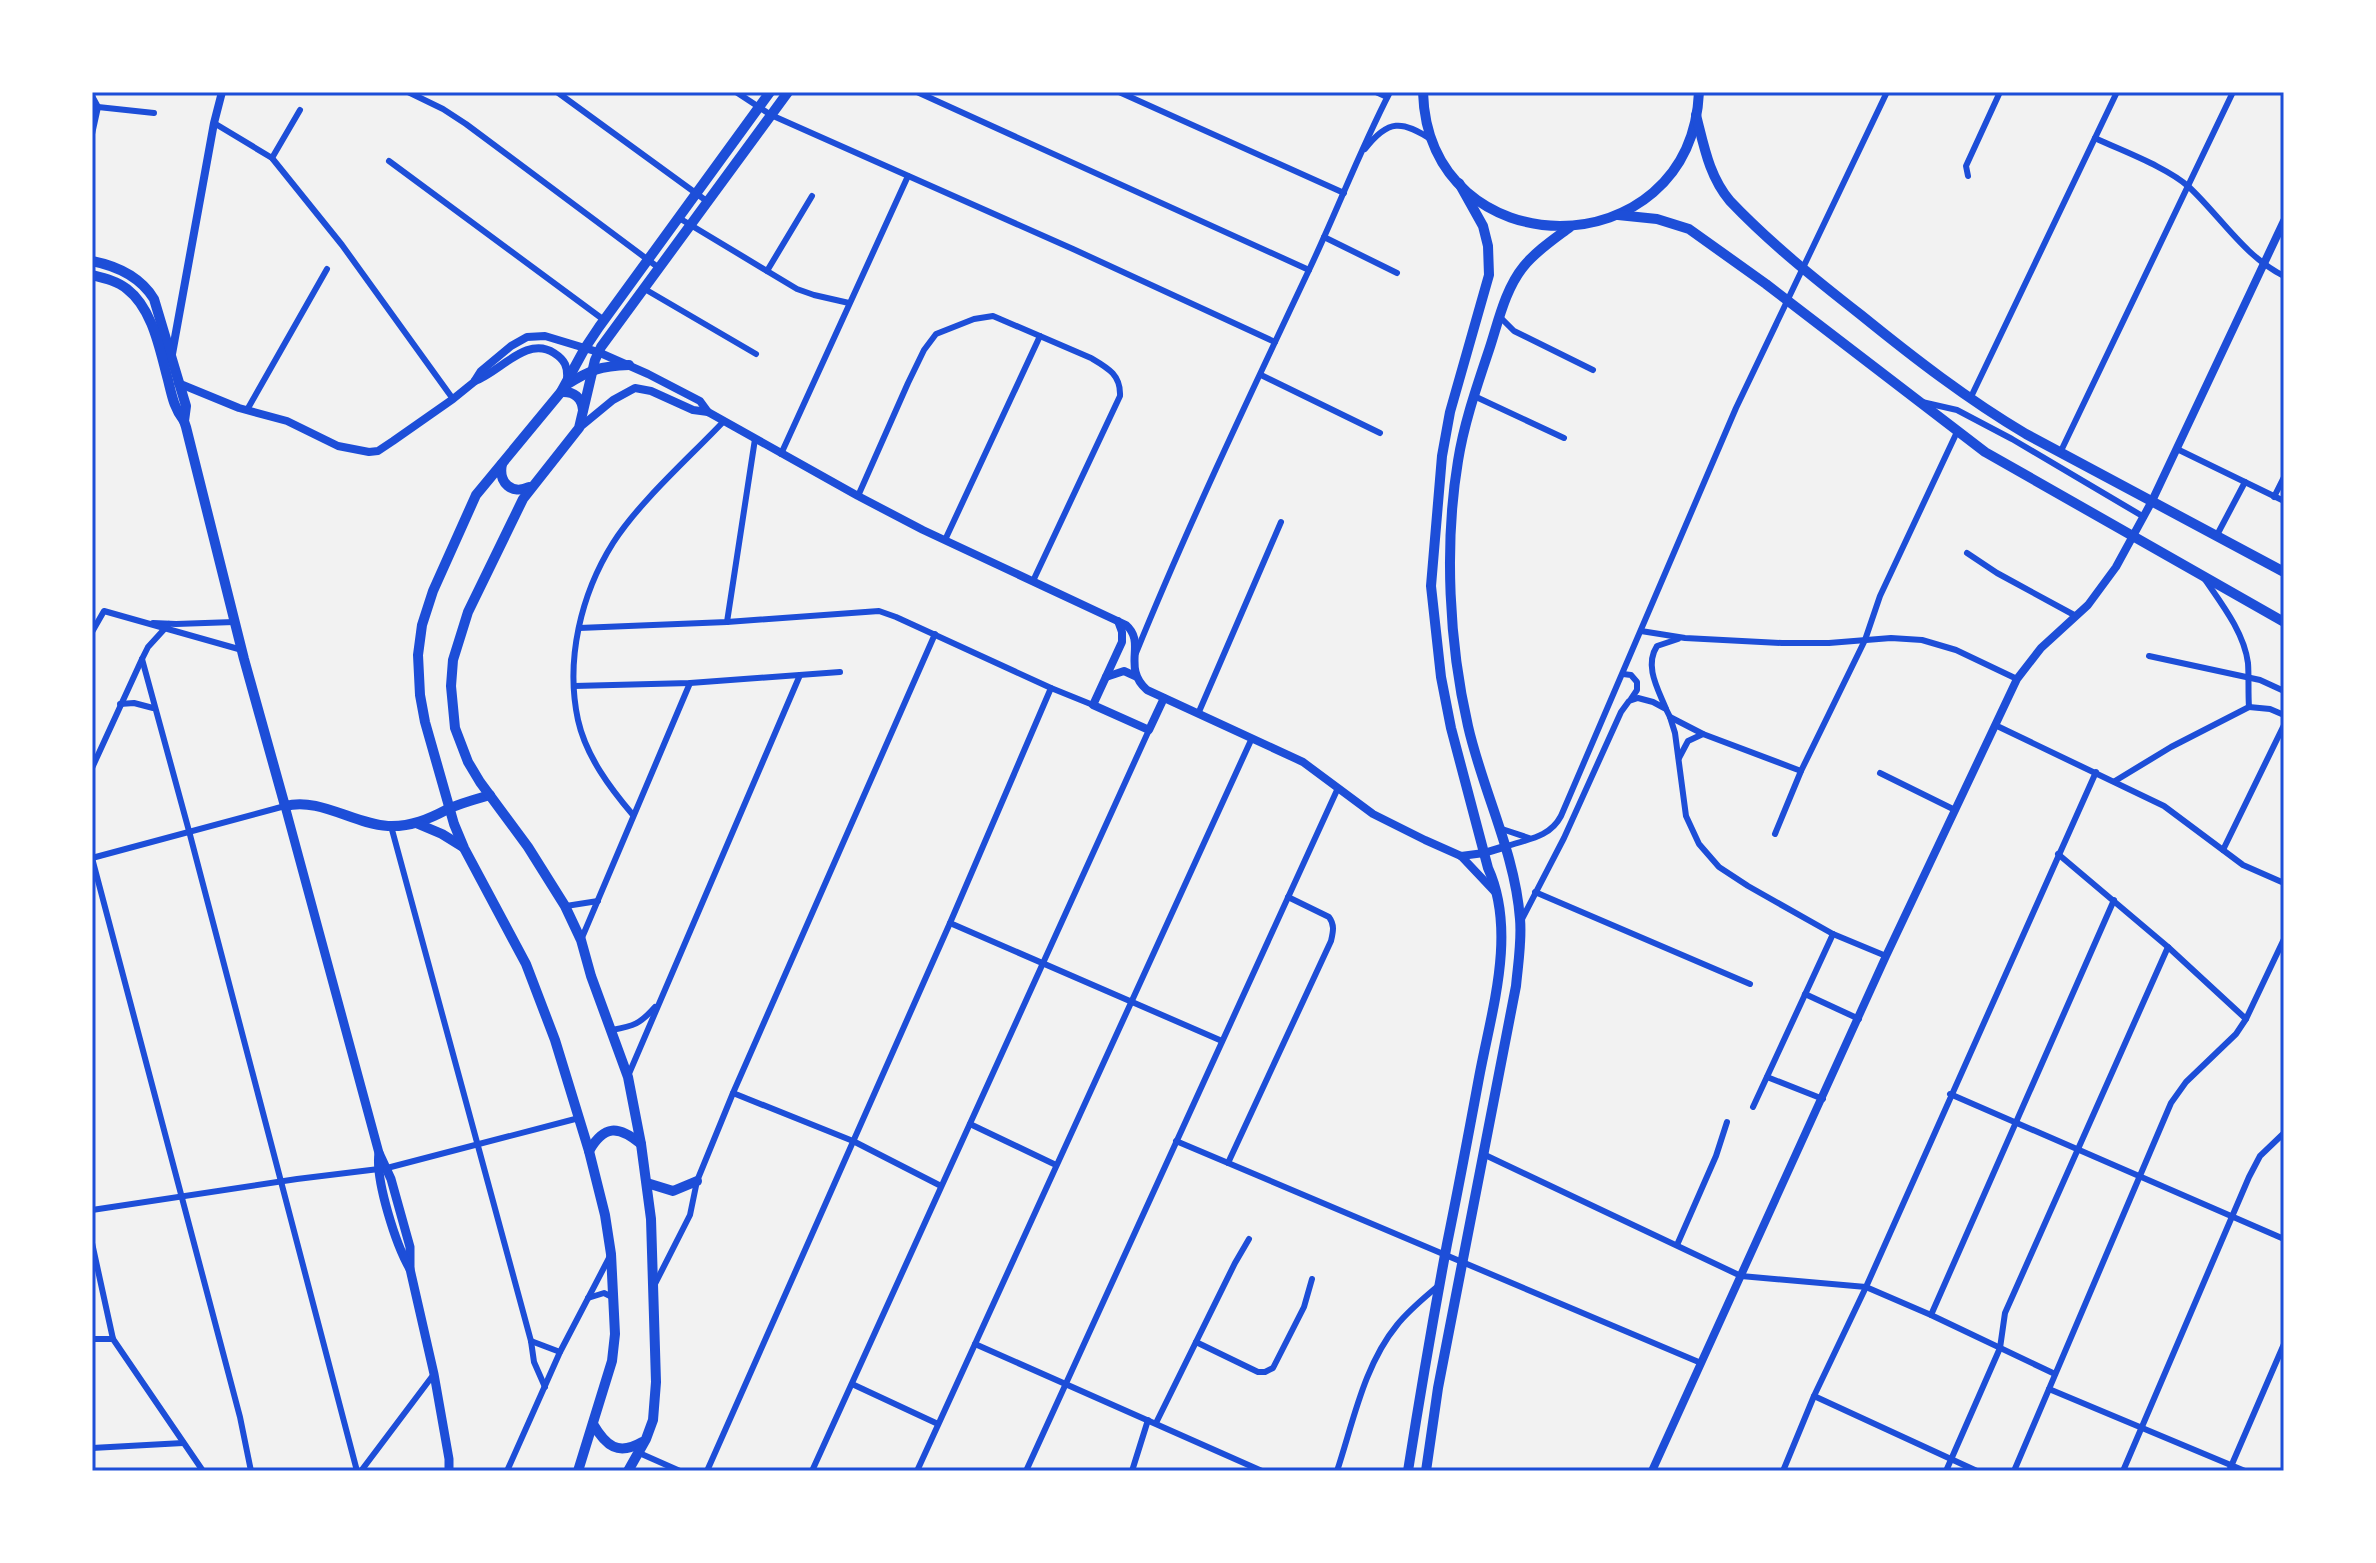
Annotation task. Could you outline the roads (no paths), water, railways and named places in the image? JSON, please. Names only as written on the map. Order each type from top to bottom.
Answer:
[{"type":"main road","points":[[578,1471],[612,1361],[615,1334],[615,1298],[605,1215],[555,1040],[526,964],[464,848],[450,808],[420,695],[418,655],[422,625],[433,591],[476,495],[564,387],[604,320],[770,92]]},
{"type":"main road","points":[[628,1471],[653,1420],[656,1382],[651,1219],[628,1077],[581,940],[565,906],[528,847],[474,773],[460,744],[452,713],[451,676],[468,612],[508,526],[532,485],[579,428],[598,352],[788,92]]},
{"type":"main road","points":[[1408,1471],[1498,970],[1501,922],[1497,895],[1451,728],[1441,677],[1431,586],[1442,456],[1459,378],[1486,292],[1488,246],[1483,226],[1432,140],[1423,92]]},
{"type":"main road","points":[[1459,183],[1476,199],[1505,216],[1529,224],[1570,227],[1618,215],[1654,191],[1669,174],[1686,147],[1699,92]]},
{"type":"main road","points":[[1696,115],[1711,170],[1720,189],[1739,210],[1803,269],[1924,366],[1996,416],[2060,453],[2284,572]]},
{"type":"main road","points":[[1618,215],[1657,219],[1689,229],[1766,284],[1985,452],[2284,622]]},
{"type":"main road","points":[[1426,1471],[1461,1261],[1516,986],[1521,921],[1507,846],[1469,728],[1459,674],[1452,595],[1451,519],[1458,459],[1474,396],[1515,278],[1525,265],[1570,227]]},
{"type":"main road","points":[[92,261],[120,269],[143,284],[154,299],[172,354],[175,409],[184,421],[242,650],[379,1153],[401,1251],[410,1269],[434,1374],[449,1471]]},
{"type":"main road","points":[[92,275],[118,283],[128,290],[145,312],[174,385]]},
{"type":"main road","points":[[564,387],[593,369],[629,365]]},
{"type":"main road","points":[[564,387],[579,399],[584,412]]},
{"type":"main road","points":[[502,463],[501,477],[507,486],[517,490],[532,485]]},
{"type":"main road","points":[[285,806],[297,803],[316,805],[344,816],[391,826],[416,823],[490,795]]},
{"type":"main road","points":[[416,823],[464,848]]},
{"type":"main road","points":[[589,1151],[599,1136],[612,1130],[622,1131],[641,1144]]},
{"type":"main road","points":[[647,1183],[673,1191],[697,1181]]},
{"type":"main road","points":[[593,1424],[608,1444],[619,1450],[633,1447],[646,1439]]},
{"type":"street","points":[[172,354],[222,92]]},
{"type":"street","points":[[408,92],[443,109],[477,132],[659,268]]},
{"type":"street","points":[[557,92],[708,202]]},
{"type":"street","points":[[736,92],[771,115],[1275,342]]},
{"type":"street","points":[[917,92],[1309,270]]},
{"type":"street","points":[[1119,92],[1344,193]]},
{"type":"street","points":[[1135,676],[1135,656],[1180,545],[1261,375],[1363,152],[1371,128],[1389,95],[1376,92]]},
{"type":"street","points":[[1461,856],[1484,853],[1533,838],[1551,831],[1559,821],[1710,466],[1886,94],[1876,92]]},
{"type":"street","points":[[1968,176],[1966,166],[2000,92]]},
{"type":"street","points":[[1970,399],[2117,92]]},
{"type":"street","points":[[2060,453],[2233,92]]},
{"type":"street","points":[[92,134],[95,101],[154,113]]},
{"type":"street","points":[[272,158],[300,110]]},
{"type":"street","points":[[214,123],[272,158],[342,245],[453,399]]},
{"type":"street","points":[[1363,152],[1382,130],[1390,126],[1409,127],[1432,140]]},
{"type":"street","points":[[2095,138],[2188,186],[2264,265],[2284,276]]},
{"type":"street","points":[[389,161],[604,320]]},
{"type":"street","points":[[781,454],[908,176]]},
{"type":"street","points":[[767,271],[812,196]]},
{"type":"street","points":[[679,218],[806,292],[849,303]]},
{"type":"street","points":[[1652,1471],[1886,956],[2017,679],[2031,658],[2102,588],[2144,517],[2284,221]]},
{"type":"street","points":[[1324,237],[1397,273]]},
{"type":"street","points":[[247,410],[327,269]]},
{"type":"street","points":[[633,281],[756,354]]},
{"type":"street","points":[[858,496],[908,383],[927,344],[936,334],[987,316],[998,318],[1105,366],[1116,376],[1120,396],[1033,581]]},
{"type":"street","points":[[1500,317],[1514,331],[1593,370]]},
{"type":"street","points":[[1494,333],[1514,331]]},
{"type":"street","points":[[474,382],[481,371],[511,346],[527,337],[545,336],[629,365],[700,401],[708,412]]},
{"type":"street","points":[[945,540],[1040,336]]},
{"type":"street","points":[[174,385],[287,421],[338,446],[369,452],[378,451],[474,382],[487,377],[525,351],[541,347],[551,350],[564,361],[568,371],[564,387]]},
{"type":"street","points":[[1261,375],[1380,433]]},
{"type":"street","points":[[579,428],[620,395],[635,388],[651,391],[693,410],[708,412],[858,496],[1118,621],[1131,630],[1135,656]]},
{"type":"street","points":[[1474,396],[1564,438]]},
{"type":"street","points":[[1915,400],[1957,410],[2144,517]]},
{"type":"street","points":[[633,815],[613,791],[589,749],[579,722],[574,686],[579,628],[588,593],[614,541],[646,502],[724,421]]},
{"type":"street","points":[[1775,834],[1801,771],[1865,640],[1880,596],[1957,432]]},
{"type":"street","points":[[727,622],[755,439]]},
{"type":"street","points":[[2177,449],[2284,501]]},
{"type":"street","points":[[2274,497],[2284,477]]},
{"type":"street","points":[[2217,535],[2245,482]]},
{"type":"street","points":[[1198,714],[1281,522]]},
{"type":"street","points":[[1967,553],[2076,616]]},
{"type":"street","points":[[2200,573],[2226,609],[2248,660],[2249,707]]},
{"type":"street","points":[[92,632],[104,611],[242,650]]},
{"type":"street","points":[[579,628],[879,611],[1149,730]]},
{"type":"street","points":[[1093,705],[1122,642],[1118,621]]},
{"type":"street","points":[[92,768],[148,647],[166,627],[235,622]]},
{"type":"street","points":[[1641,631],[1685,638],[1782,643],[1905,638],[1940,644],[2017,679]]},
{"type":"street","points":[[653,1288],[690,1215],[697,1181],[733,1093],[935,634]]},
{"type":"street","points":[[1685,638],[1660,644],[1652,655],[1652,670],[1675,733],[1686,816],[1692,831],[1708,856],[1748,886],[1833,934],[1886,956]]},
{"type":"street","points":[[2149,656],[2248,677],[2284,691]]},
{"type":"street","points":[[142,659],[359,1471]]},
{"type":"street","points":[[1106,678],[1124,671],[1135,676],[1147,690],[1303,762],[1388,822],[1461,856],[1497,895]]},
{"type":"street","points":[[574,686],[690,683],[840,672]]},
{"type":"street","points":[[1521,921],[1559,849],[1621,712],[1637,690],[1637,682],[1631,675],[1623,674]]},
{"type":"street","points":[[628,1077],[800,675]]},
{"type":"street","points":[[581,940],[690,683]]},
{"type":"street","points":[[707,1471],[1051,688]]},
{"type":"street","points":[[812,1471],[1164,698]]},
{"type":"street","points":[[1629,701],[1646,699],[1666,709]]},
{"type":"street","points":[[120,704],[134,703],[153,708]]},
{"type":"street","points":[[2115,781],[2171,747],[2249,707],[2270,709],[2284,715]]},
{"type":"street","points":[[1670,717],[1703,734],[1801,771]]},
{"type":"street","points":[[1995,725],[2164,806],[2243,865],[2284,883]]},
{"type":"street","points":[[2223,850],[2284,725]]},
{"type":"street","points":[[1677,762],[1686,744],[1703,734]]},
{"type":"street","points":[[917,1471],[1252,738]]},
{"type":"street","points":[[1783,1471],[2096,772]]},
{"type":"street","points":[[1880,773],[1955,810]]},
{"type":"street","points":[[1026,1471],[1338,788]]},
{"type":"street","points":[[251,1471],[240,1417],[92,858],[285,806]]},
{"type":"street","points":[[391,826],[531,1341],[534,1362],[545,1387]]},
{"type":"street","points":[[1501,829],[1533,838]]},
{"type":"street","points":[[2058,854],[2168,947],[2246,1019]]},
{"type":"street","points":[[1535,892],[1750,984]]},
{"type":"street","points":[[1228,1163],[1331,941],[1333,922],[1329,917],[1288,897]]},
{"type":"street","points":[[1931,1315],[2114,900]]},
{"type":"street","points":[[565,906],[598,901]]},
{"type":"street","points":[[950,923],[1222,1041]]},
{"type":"street","points":[[1753,1107],[1833,934]]},
{"type":"street","points":[[2014,1471],[2171,1103],[2196,1072],[2228,1044],[2246,1019],[2284,939]]},
{"type":"street","points":[[1946,1471],[2000,1348],[2005,1313],[2168,947]]},
{"type":"street","points":[[1805,994],[1859,1019]]},
{"type":"street","points":[[612,1030],[641,1022],[660,1001]]},
{"type":"street","points":[[1767,1077],[1823,1099]]},
{"type":"street","points":[[733,1093],[853,1141],[941,1186]]},
{"type":"street","points":[[1950,1094],[2284,1239]]},
{"type":"street","points":[[92,1210],[383,1169],[579,1118]]},
{"type":"street","points":[[1677,1245],[1716,1156],[1727,1122]]},
{"type":"street","points":[[970,1124],[1056,1165]]},
{"type":"street","points":[[2123,1471],[2260,1156],[2284,1133]]},
{"type":"street","points":[[1176,1141],[1701,1363]]},
{"type":"street","points":[[1483,1154],[1741,1276],[1866,1287],[2055,1374]]},
{"type":"street","points":[[1132,1471],[1152,1422],[1249,1239]]},
{"type":"street","points":[[92,1243],[113,1339],[203,1471]]},
{"type":"street","points":[[507,1471],[560,1352],[611,1254]]},
{"type":"street","points":[[1196,1342],[1258,1372],[1273,1368],[1304,1307],[1312,1279]]},
{"type":"street","points":[[1337,1471],[1381,1349],[1404,1317],[1441,1283]]},
{"type":"street","points":[[588,1298],[604,1293],[615,1298]]},
{"type":"street","points":[[92,1339],[113,1339]]},
{"type":"street","points":[[531,1341],[560,1352]]},
{"type":"street","points":[[975,1344],[1262,1471]]},
{"type":"street","points":[[2230,1468],[2284,1344]]},
{"type":"street","points":[[359,1471],[434,1374]]},
{"type":"street","points":[[852,1384],[938,1424]]},
{"type":"street","points":[[2049,1389],[2230,1468],[2245,1471]]},
{"type":"street","points":[[1814,1396],[1977,1471]]},
{"type":"street","points":[[92,1448],[183,1443]]},
{"type":"street","points":[[637,1452],[680,1471]]}]
